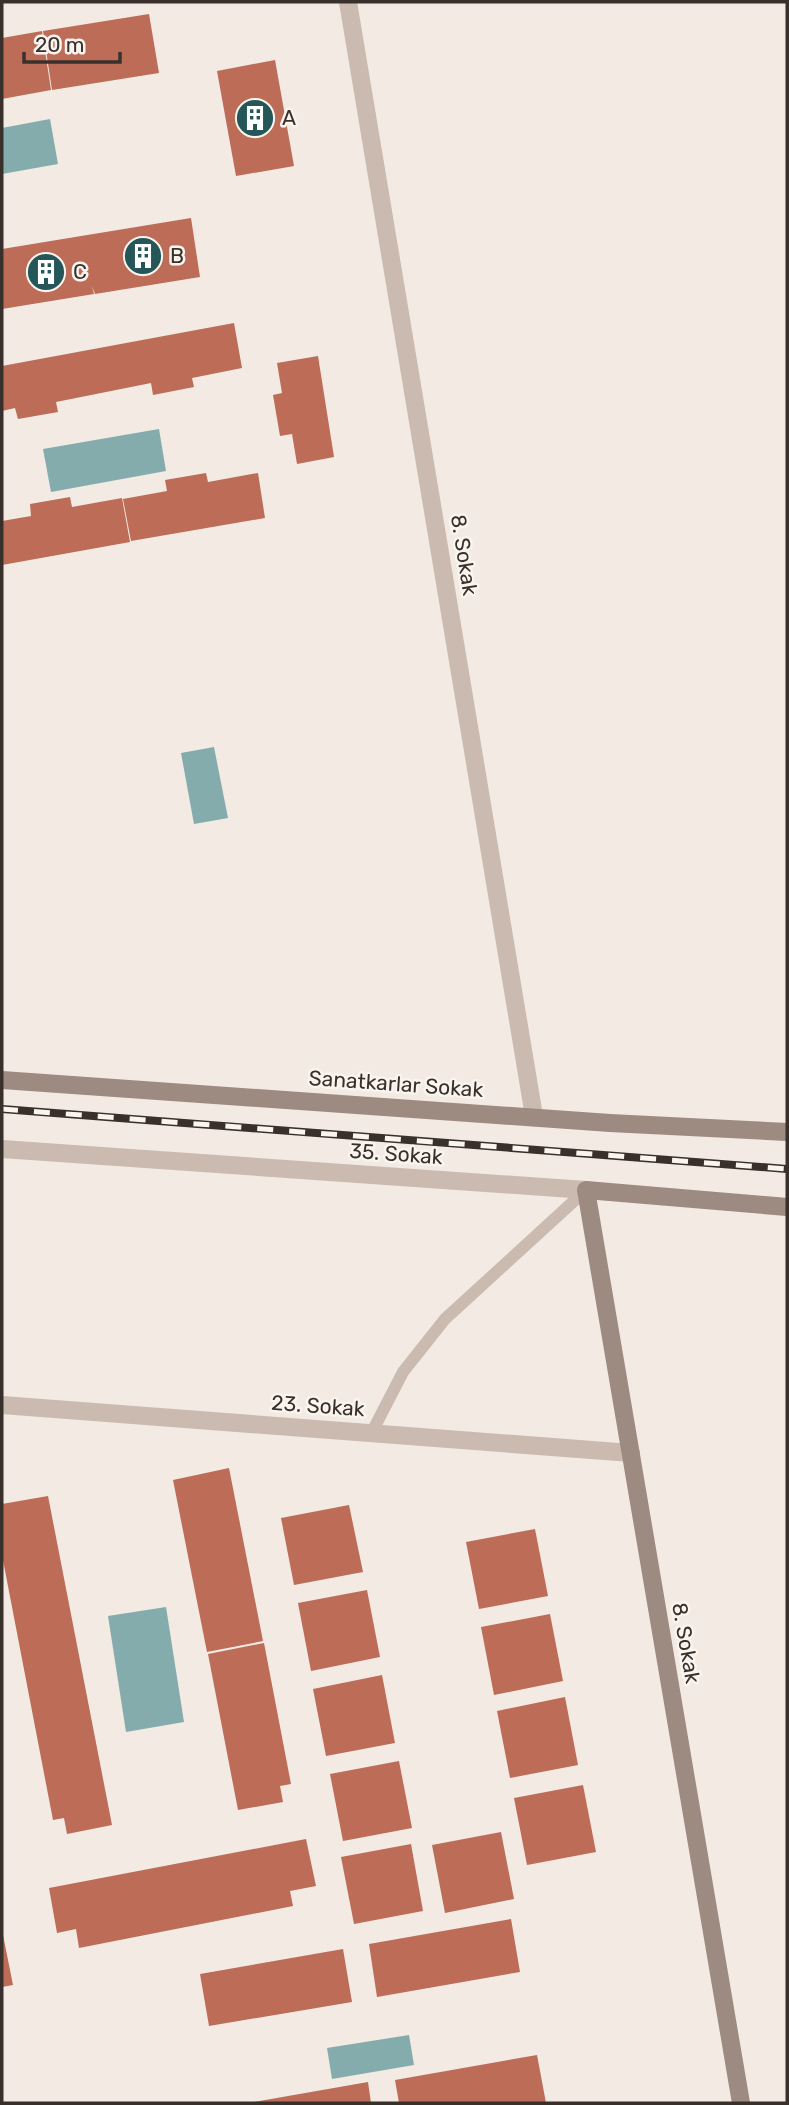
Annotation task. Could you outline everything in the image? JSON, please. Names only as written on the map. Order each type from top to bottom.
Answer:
[{"type":"street","name":"8. Sokak","points":[[348,2],[534,1116]]},
{"type":"street","name":"Sanatkarlar Sokak","points":[[2,1080],[610,1123],[787,1132]]},
{"type":"street","name":"35. Sokak","points":[[2,1149],[586,1190],[787,1207]]},
{"type":"street","name":"8. Sokak","points":[[586,1190],[741,2103]]},
{"type":"street","name":"23. Sokak","points":[[2,1405],[631,1454]]},
{"type":"lane","points":[[372,1432],[403,1372],[445,1319],[586,1190]]},
{"type":"water","points":[[50,119],[58,164],[2,174],[2,128]]},
{"type":"water","points":[[159,429],[166,471],[51,492],[43,449]]},
{"type":"water","points":[[214,747],[228,818],[194,824],[181,753]]},
{"type":"water","points":[[166,1607],[184,1722],[126,1732],[108,1616]]},
{"type":"water","points":[[409,2035],[414,2065],[332,2079],[327,2048]]},
{"type":"building","points":[[149,14],[159,73],[52,90],[43,31]]},
{"type":"building","points":[[42,31],[51,90],[2,99],[2,38]]},
{"type":"building","name":"A","points":[[275,60],[294,166],[236,176],[217,71]]},
{"type":"building","points":[[191,218],[200,277],[95,294],[92,286],[94,294],[2,309],[2,249]]},
{"type":"building","points":[[234,323],[242,368],[192,378],[194,387],[153,395],[151,383],[56,402],[58,412],[18,419],[15,408],[2,411],[2,366]]},
{"type":"building","points":[[318,356],[334,457],[297,464],[292,434],[280,436],[273,395],[282,393],[277,363]]},
{"type":"building","points":[[206,473],[208,482],[258,473],[265,518],[131,541],[123,499],[167,491],[165,480]]},
{"type":"building","points":[[70,497],[72,507],[122,498],[130,542],[2,565],[2,521],[31,516],[30,504]]},
{"type":"building","points":[[229,1468],[263,1641],[207,1652],[173,1480]]},
{"type":"building","points":[[48,1496],[112,1825],[67,1834],[64,1818],[53,1820],[2,1555],[2,1504]]},
{"type":"building","points":[[349,1505],[363,1572],[294,1585],[281,1518]]},
{"type":"building","points":[[535,1529],[548,1596],[479,1609],[466,1542]]},
{"type":"building","points":[[367,1590],[380,1657],[311,1671],[298,1603]]},
{"type":"building","points":[[550,1614],[563,1681],[494,1695],[481,1627]]},
{"type":"building","points":[[264,1643],[291,1784],[280,1786],[283,1802],[238,1810],[208,1654]]},
{"type":"building","points":[[382,1675],[395,1743],[326,1756],[313,1689]]},
{"type":"building","points":[[565,1697],[578,1765],[510,1778],[497,1711]]},
{"type":"building","points":[[399,1761],[412,1828],[343,1841],[330,1774]]},
{"type":"building","points":[[583,1785],[596,1852],[527,1865],[514,1798]]},
{"type":"building","points":[[501,1832],[514,1899],[445,1913],[432,1845]]},
{"type":"building","points":[[306,1839],[316,1886],[290,1891],[293,1906],[79,1948],[76,1929],[57,1933],[49,1888]]},
{"type":"building","points":[[411,1844],[423,1911],[354,1924],[341,1857]]},
{"type":"building","points":[[511,1919],[520,1972],[377,1997],[369,1944]]},
{"type":"building","points":[[2,1930],[13,1985],[2,1987]]},
{"type":"building","points":[[343,1949],[352,2002],[209,2026],[200,1974]]},
{"type":"building","points":[[537,2055],[546,2103],[399,2103],[395,2080]]},
{"type":"building","points":[[368,2082],[371,2103],[254,2102]]},
{"type":"railway","points":[[2,1109],[787,1169]]},
{"type":"place","name":"A","points":[[255,118]]},
{"type":"place","name":"B","points":[[143,256]]},
{"type":"place","name":"C","points":[[46,272]]}]
